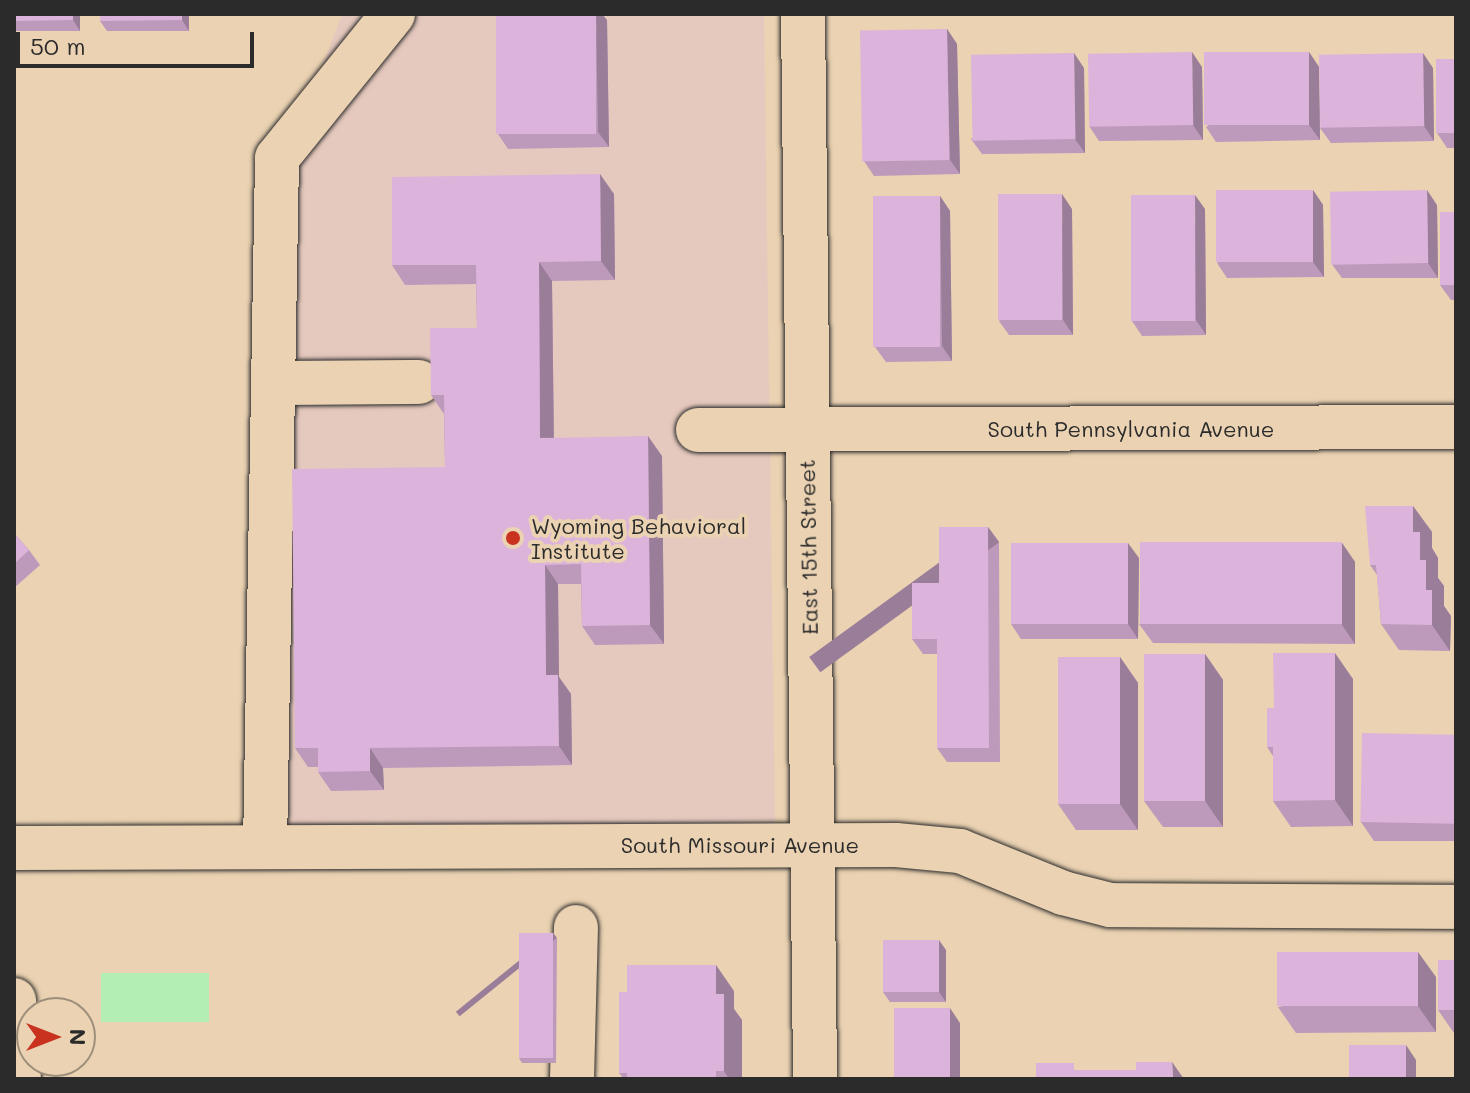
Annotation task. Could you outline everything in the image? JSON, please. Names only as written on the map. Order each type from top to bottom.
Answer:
[{"type":"street","points":[[265,847],[277,158],[393,14]]},
{"type":"street","name":"East 15th Street","points":[[803,14],[815,1079]]},
{"type":"street","points":[[273,383],[419,382]]},
{"type":"street","name":"South Pennsylvania Avenue","points":[[698,430],[1456,427]]},
{"type":"street","name":"South Missouri Avenue","points":[[14,848],[812,847],[960,851],[1063,893],[1110,905],[1456,907]]},
{"type":"street","points":[[572,1079],[576,927]]},
{"type":"street","points":[[14,1000],[19,1079]]},
{"type":"shaded area","name":"Wyoming Behavioral Institute","points":[[342,14],[764,14],[775,823],[257,833],[252,253]]},
{"type":"green space","points":[[101,973],[209,973],[209,1022],[101,1022]]},
{"type":"building","points":[[14,14],[73,14],[73,20],[14,21]]},
{"type":"building","points":[[100,14],[182,14],[182,20],[100,21]]},
{"type":"building","points":[[496,14],[596,14],[596,134],[496,134]]},
{"type":"building","points":[[947,29],[949,160],[862,161],[860,31]]},
{"type":"building","points":[[1192,52],[1193,125],[1089,127],[1088,54]]},
{"type":"building","points":[[1204,52],[1309,52],[1309,125],[1204,125]]},
{"type":"building","points":[[1074,53],[1076,139],[973,141],[971,55]]},
{"type":"building","points":[[1423,53],[1424,126],[1320,128],[1319,55]]},
{"type":"building","points":[[1436,59],[1456,59],[1456,133],[1436,133]]},
{"type":"building","points":[[600,174],[601,261],[539,262],[540,438],[648,436],[650,625],[582,626],[581,564],[545,565],[546,675],[558,675],[559,746],[370,748],[370,771],[318,772],[318,748],[295,748],[292,469],[445,467],[444,395],[431,395],[430,328],[477,328],[476,265],[392,265],[392,177]]},
{"type":"building","points":[[1216,190],[1313,190],[1313,262],[1216,262]]},
{"type":"building","points":[[1427,190],[1428,263],[1331,265],[1330,192]]},
{"type":"building","points":[[998,194],[1062,194],[1062,320],[998,320]]},
{"type":"building","points":[[1131,195],[1195,195],[1195,321],[1131,321]]},
{"type":"building","points":[[873,196],[940,196],[940,347],[873,347]]},
{"type":"building","points":[[1440,212],[1456,212],[1456,285],[1440,285]]},
{"type":"building","points":[[1365,506],[1413,506],[1413,532],[1420,532],[1420,560],[1426,560],[1426,590],[1432,590],[1432,625],[1381,624],[1376,565],[1370,565]]},
{"type":"building","points":[[939,527],[988,527],[989,748],[937,748],[937,639],[912,639],[912,583],[939,583]]},
{"type":"building","points":[[14,533],[29,550],[14,564]]},
{"type":"building","points":[[1140,542],[1342,542],[1342,624],[1140,624]]},
{"type":"building","points":[[1011,543],[1128,543],[1128,624],[1011,624]]},
{"type":"building","points":[[1273,653],[1335,653],[1335,800],[1273,801],[1273,747],[1267,747],[1267,708],[1274,708]]},
{"type":"building","points":[[1144,654],[1205,654],[1205,801],[1144,801]]},
{"type":"building","points":[[1058,657],[1120,657],[1120,804],[1058,804]]},
{"type":"building","points":[[1362,733],[1456,735],[1454,824],[1360,822]]},
{"type":"building","points":[[519,933],[553,933],[553,1058],[519,1058]]},
{"type":"building","points":[[883,940],[939,940],[939,992],[883,992]]},
{"type":"building","points":[[1277,952],[1418,952],[1418,1006],[1277,1006]]},
{"type":"building","points":[[1438,960],[1456,960],[1456,1010],[1438,1010]]},
{"type":"building","points":[[627,965],[716,965],[716,994],[724,994],[724,1071],[716,1071],[716,1079],[627,1079],[627,1073],[619,1073],[619,992],[627,992]]},
{"type":"building","points":[[894,1008],[950,1008],[950,1079],[894,1079]]},
{"type":"building","points":[[1349,1045],[1406,1045],[1406,1079],[1349,1079]]},
{"type":"building","points":[[1136,1062],[1172,1062],[1173,1079],[1036,1079],[1036,1063],[1074,1063],[1074,1070],[1136,1070]]},
{"type":"place","name":"Wyoming Behavioral Institute","points":[[513,538]]}]
